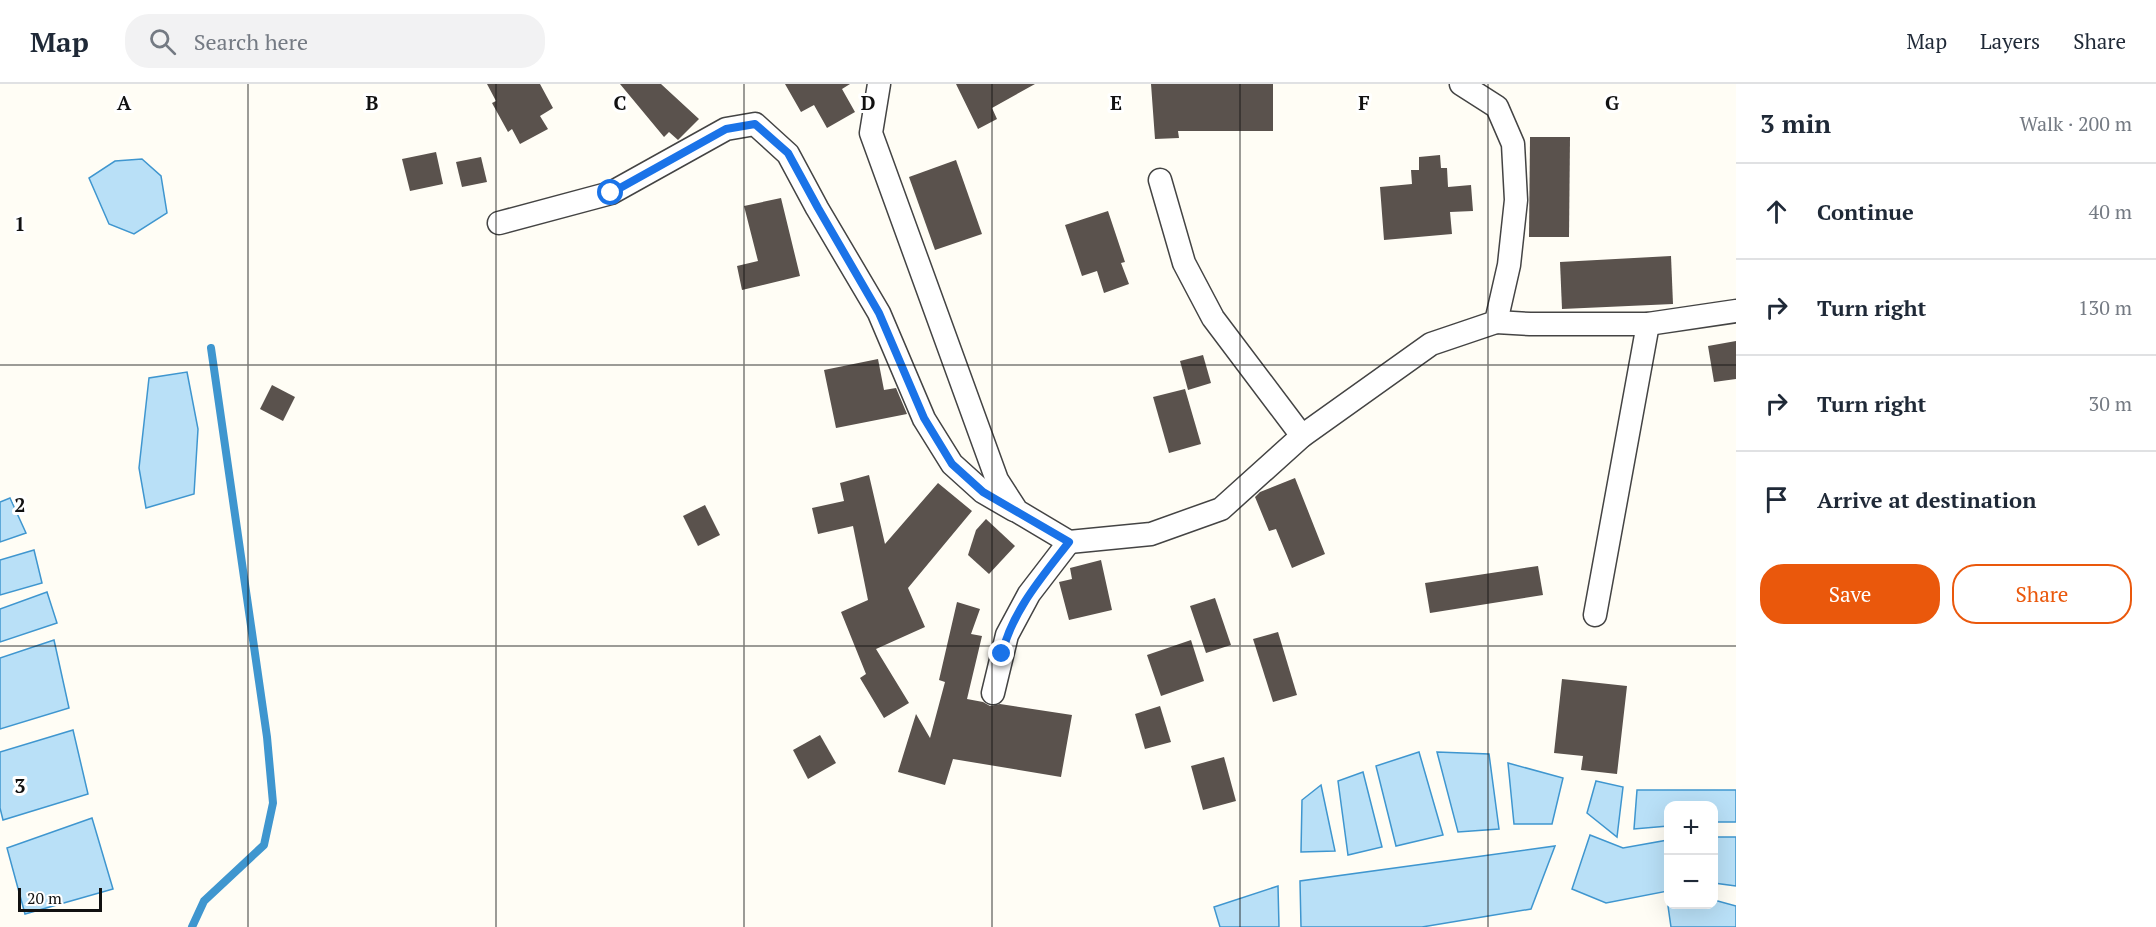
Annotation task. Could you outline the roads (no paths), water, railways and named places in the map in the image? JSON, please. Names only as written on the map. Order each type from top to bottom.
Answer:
[{"type":"street","points":[[880,84],[871,133],[997,480],[1017,511]]},
{"type":"street","points":[[1461,84],[1497,107],[1513,144],[1516,200],[1509,265],[1496,322]]},
{"type":"street","points":[[499,223],[611,193],[726,129],[755,124],[788,153],[879,313],[924,418],[952,464],[983,492],[1069,542],[1151,534],[1221,509],[1302,436],[1431,344],[1496,322],[1648,324],[1736,311]]},
{"type":"street","points":[[1160,180],[1184,263],[1213,318],[1302,436]]},
{"type":"street","points":[[1594,615],[1648,324]]},
{"type":"street","points":[[993,693],[1007,635],[1029,594],[1069,542]]},
{"type":"water","points":[[142,159],[161,176],[167,213],[134,234],[109,224],[89,178],[115,161]]},
{"type":"water","points":[[187,372],[198,429],[194,494],[146,508],[139,468],[149,378]]},
{"type":"water","points":[[10,498],[26,533],[0,542],[0,502]]},
{"type":"water","points":[[34,550],[42,583],[0,595],[0,560]]},
{"type":"water","points":[[47,592],[57,623],[0,642],[0,609]]},
{"type":"water","points":[[54,640],[69,708],[0,729],[0,658]]},
{"type":"water","points":[[73,730],[88,794],[3,820],[0,808],[0,752]]},
{"type":"water","points":[[1419,752],[1443,835],[1396,846],[1376,766]]},
{"type":"water","points":[[1437,752],[1489,754],[1499,829],[1458,832]]},
{"type":"water","points":[[1508,763],[1563,778],[1552,824],[1514,824]]},
{"type":"water","points":[[1363,772],[1382,847],[1348,855],[1338,781]]},
{"type":"water","points":[[1596,781],[1623,787],[1617,837],[1587,813]]},
{"type":"water","points":[[1321,785],[1335,851],[1301,852],[1302,800]]},
{"type":"water","points":[[1637,790],[1736,790],[1736,822],[1718,822],[1718,801],[1664,801],[1664,826],[1634,829]]},
{"type":"water","points":[[92,818],[113,889],[25,914],[7,848]]},
{"type":"water","points":[[1590,835],[1623,848],[1664,841],[1664,892],[1606,903],[1572,889]]},
{"type":"water","points":[[1718,837],[1736,837],[1736,886],[1718,884]]},
{"type":"water","points":[[1555,846],[1531,909],[1422,927],[1301,927],[1300,881]]},
{"type":"water","points":[[1278,886],[1279,927],[1220,927],[1214,907]]},
{"type":"water","points":[[1718,901],[1736,906],[1736,927],[1671,927],[1668,909],[1718,909]]},
{"type":"waterway","points":[[192,927],[204,901],[264,845],[273,803],[267,737],[211,348]]}]
